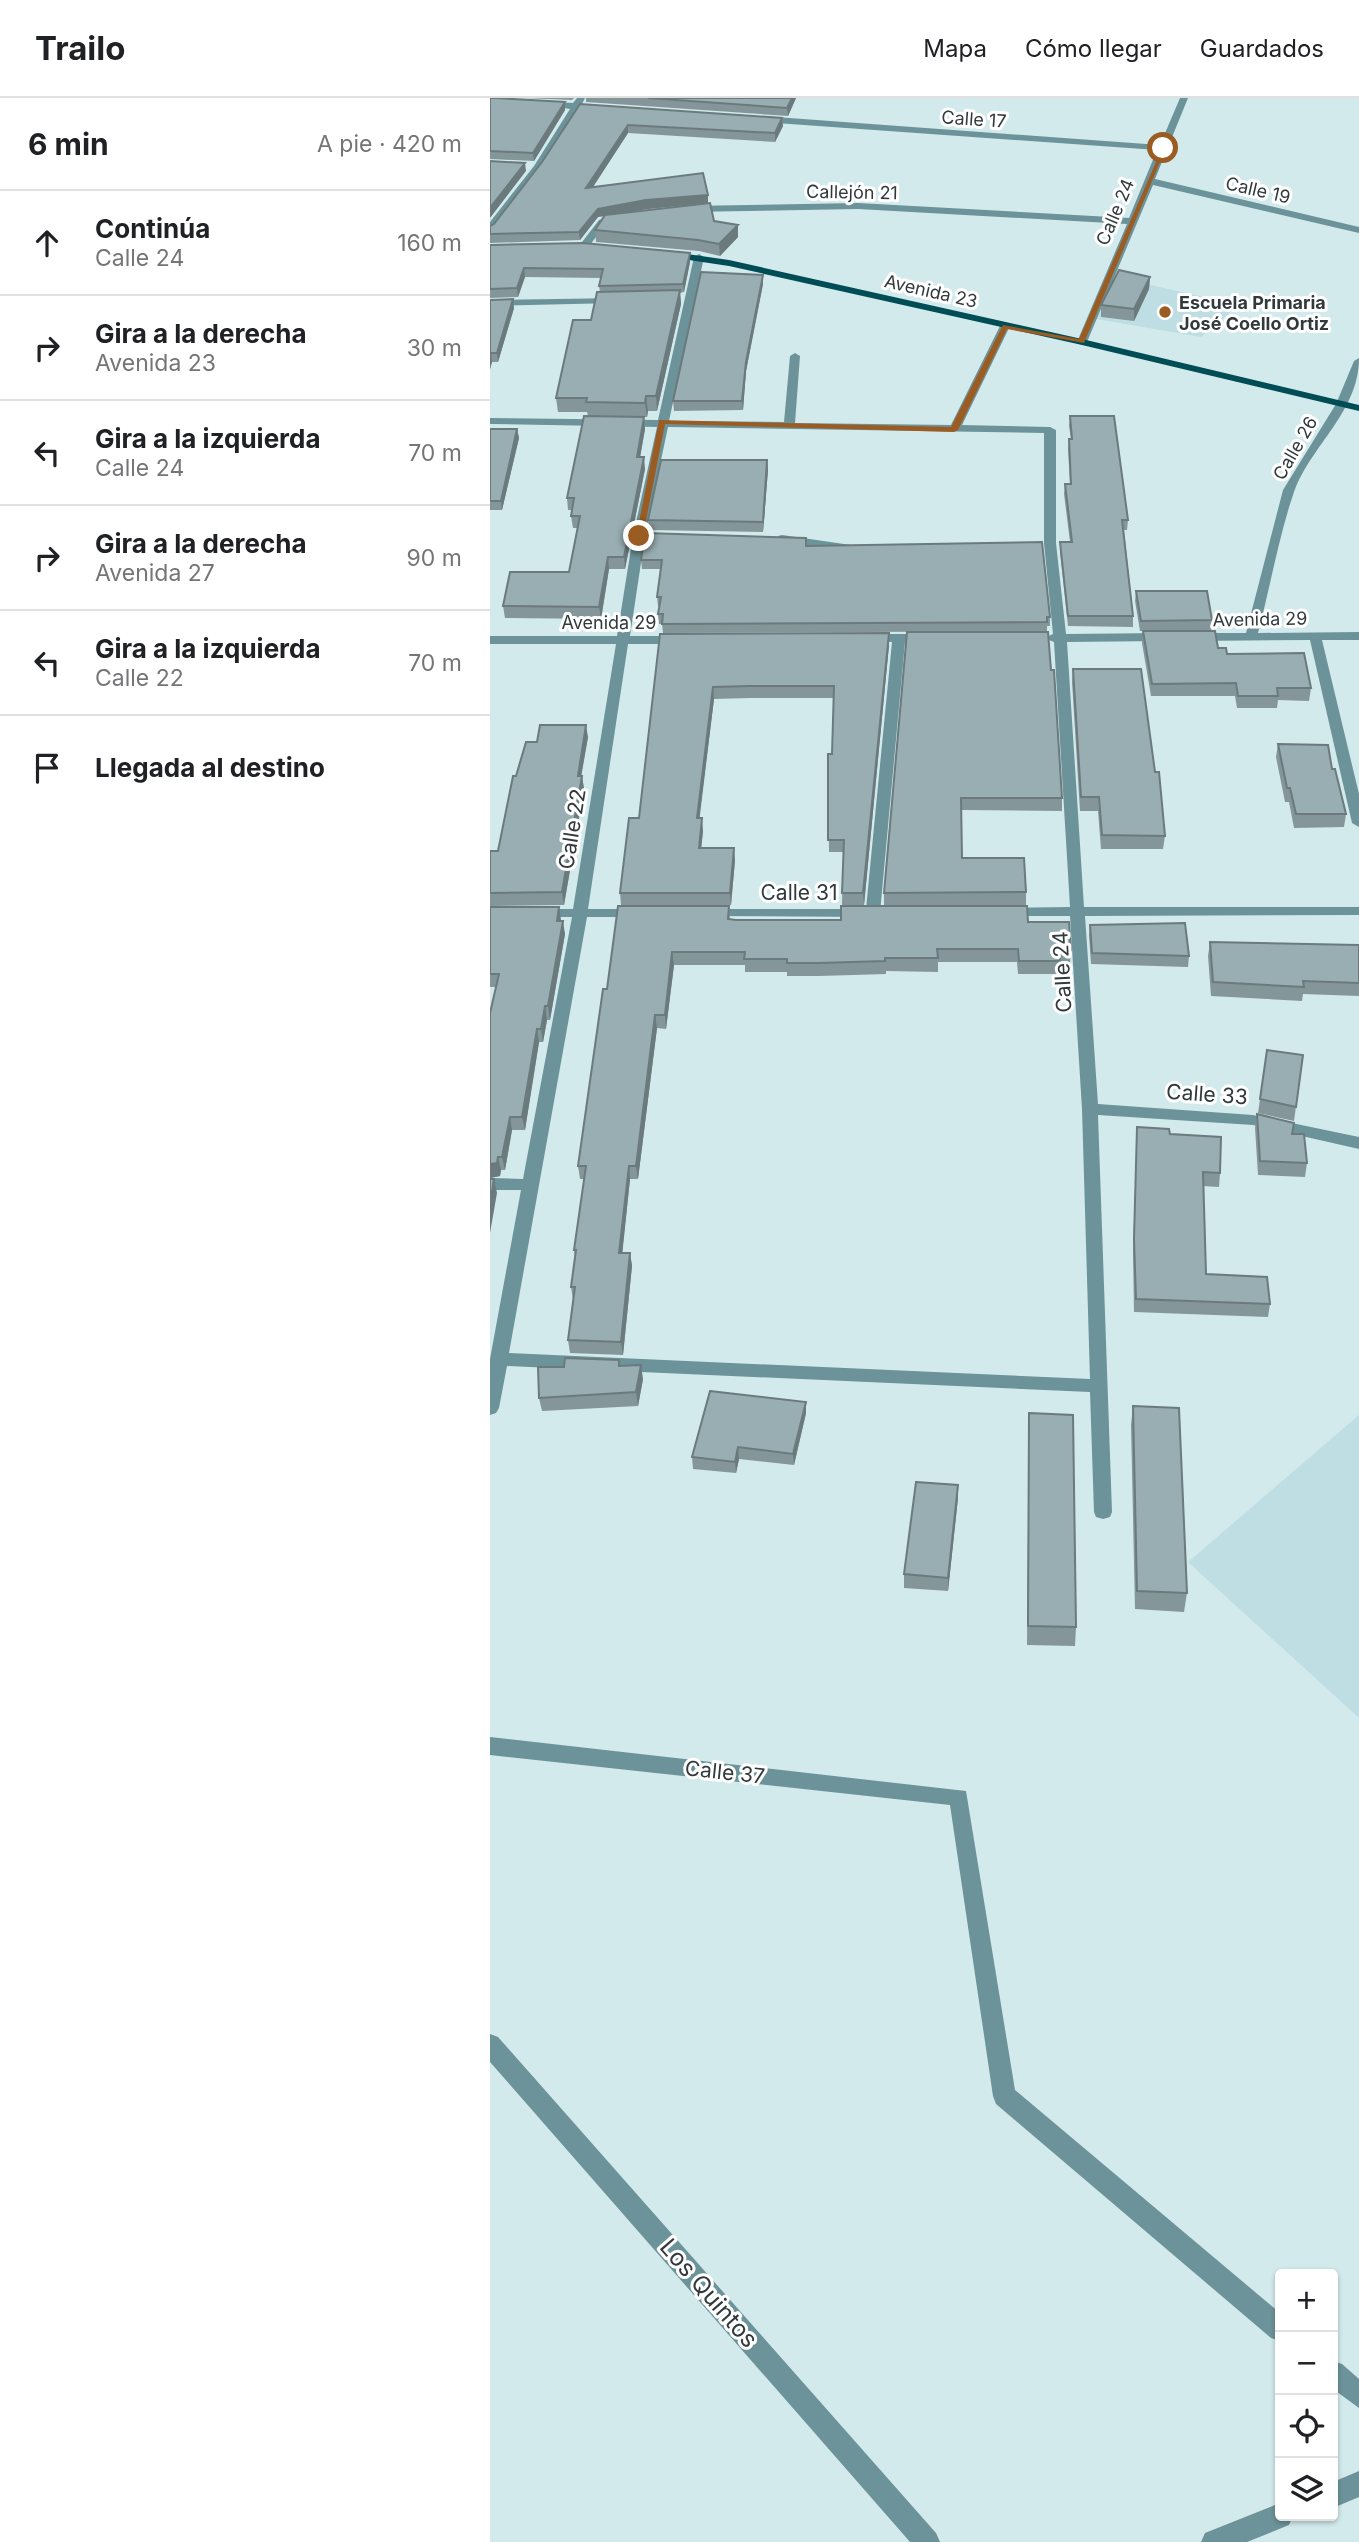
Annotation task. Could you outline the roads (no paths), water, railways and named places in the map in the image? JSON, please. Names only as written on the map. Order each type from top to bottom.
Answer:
[{"type":"main road","points":[[571,246],[589,246]]},
{"type":"main road","name":"Avenida 23","points":[[651,252],[699,257],[1082,342],[1359,408]]},
{"type":"street","name":"Calle 24","points":[[1082,342],[1184,98]]},
{"type":"street","points":[[527,102],[579,102],[617,109]]},
{"type":"street","points":[[490,229],[538,167],[579,102]]},
{"type":"street","name":"Calle 17","points":[[753,119],[1163,148]]},
{"type":"street","points":[[526,166],[538,167]]},
{"type":"street","name":"Calle 19","points":[[1149,181],[1359,230]]},
{"type":"street","name":"Callejón 21","points":[[671,211],[858,206],[1132,221]]},
{"type":"street","points":[[589,246],[602,222],[625,217]]},
{"type":"street","name":"Calle 22","points":[[490,1408],[580,912],[623,640],[646,536],[662,422],[686,299],[699,257]]},
{"type":"street","points":[[490,303],[625,300]]},
{"type":"street","points":[[490,421],[662,422],[954,430],[1005,326]]},
{"type":"street","points":[[789,426],[795,356]]},
{"type":"street","name":"Calle 26","points":[[1251,637],[1289,490],[1342,404],[1359,361]]},
{"type":"street","name":"Calle 24","points":[[954,430],[1050,430],[1043,543],[1060,638],[1080,912],[1101,1386],[1103,1512]]},
{"type":"street","points":[[772,539],[799,539],[843,549],[871,548]]},
{"type":"street","points":[[1315,636],[1359,823]]},
{"type":"street","name":"Avenida 29","points":[[1033,638],[1359,636]]},
{"type":"street","points":[[857,638],[939,638]]},
{"type":"street","name":"Calle 31","points":[[692,913],[880,913],[899,638]]},
{"type":"street","name":"Avenida 29","points":[[490,640],[692,639]]},
{"type":"street","points":[[997,912],[1359,911]]},
{"type":"street","points":[[490,914],[650,913]]},
{"type":"street","name":"Calle 33","points":[[1090,1109],[1252,1120],[1359,1143]]},
{"type":"street","points":[[490,1184],[531,1185]]},
{"type":"street","points":[[500,1359],[1101,1386]]},
{"type":"street","name":"Calle 37","points":[[490,1746],[960,1797],[1004,2096],[1275,2325]]},
{"type":"street","name":"Los Quintos","points":[[490,2045],[928,2542]]},
{"type":"street","points":[[1338,2377],[1359,2395]]},
{"type":"street","points":[[1338,2493],[1359,2484]]},
{"type":"street","points":[[1214,2542],[1275,2518]]},
{"type":"place","name":"Escuela Primaria José Coello Ortiz","points":[[1165,312]]}]
